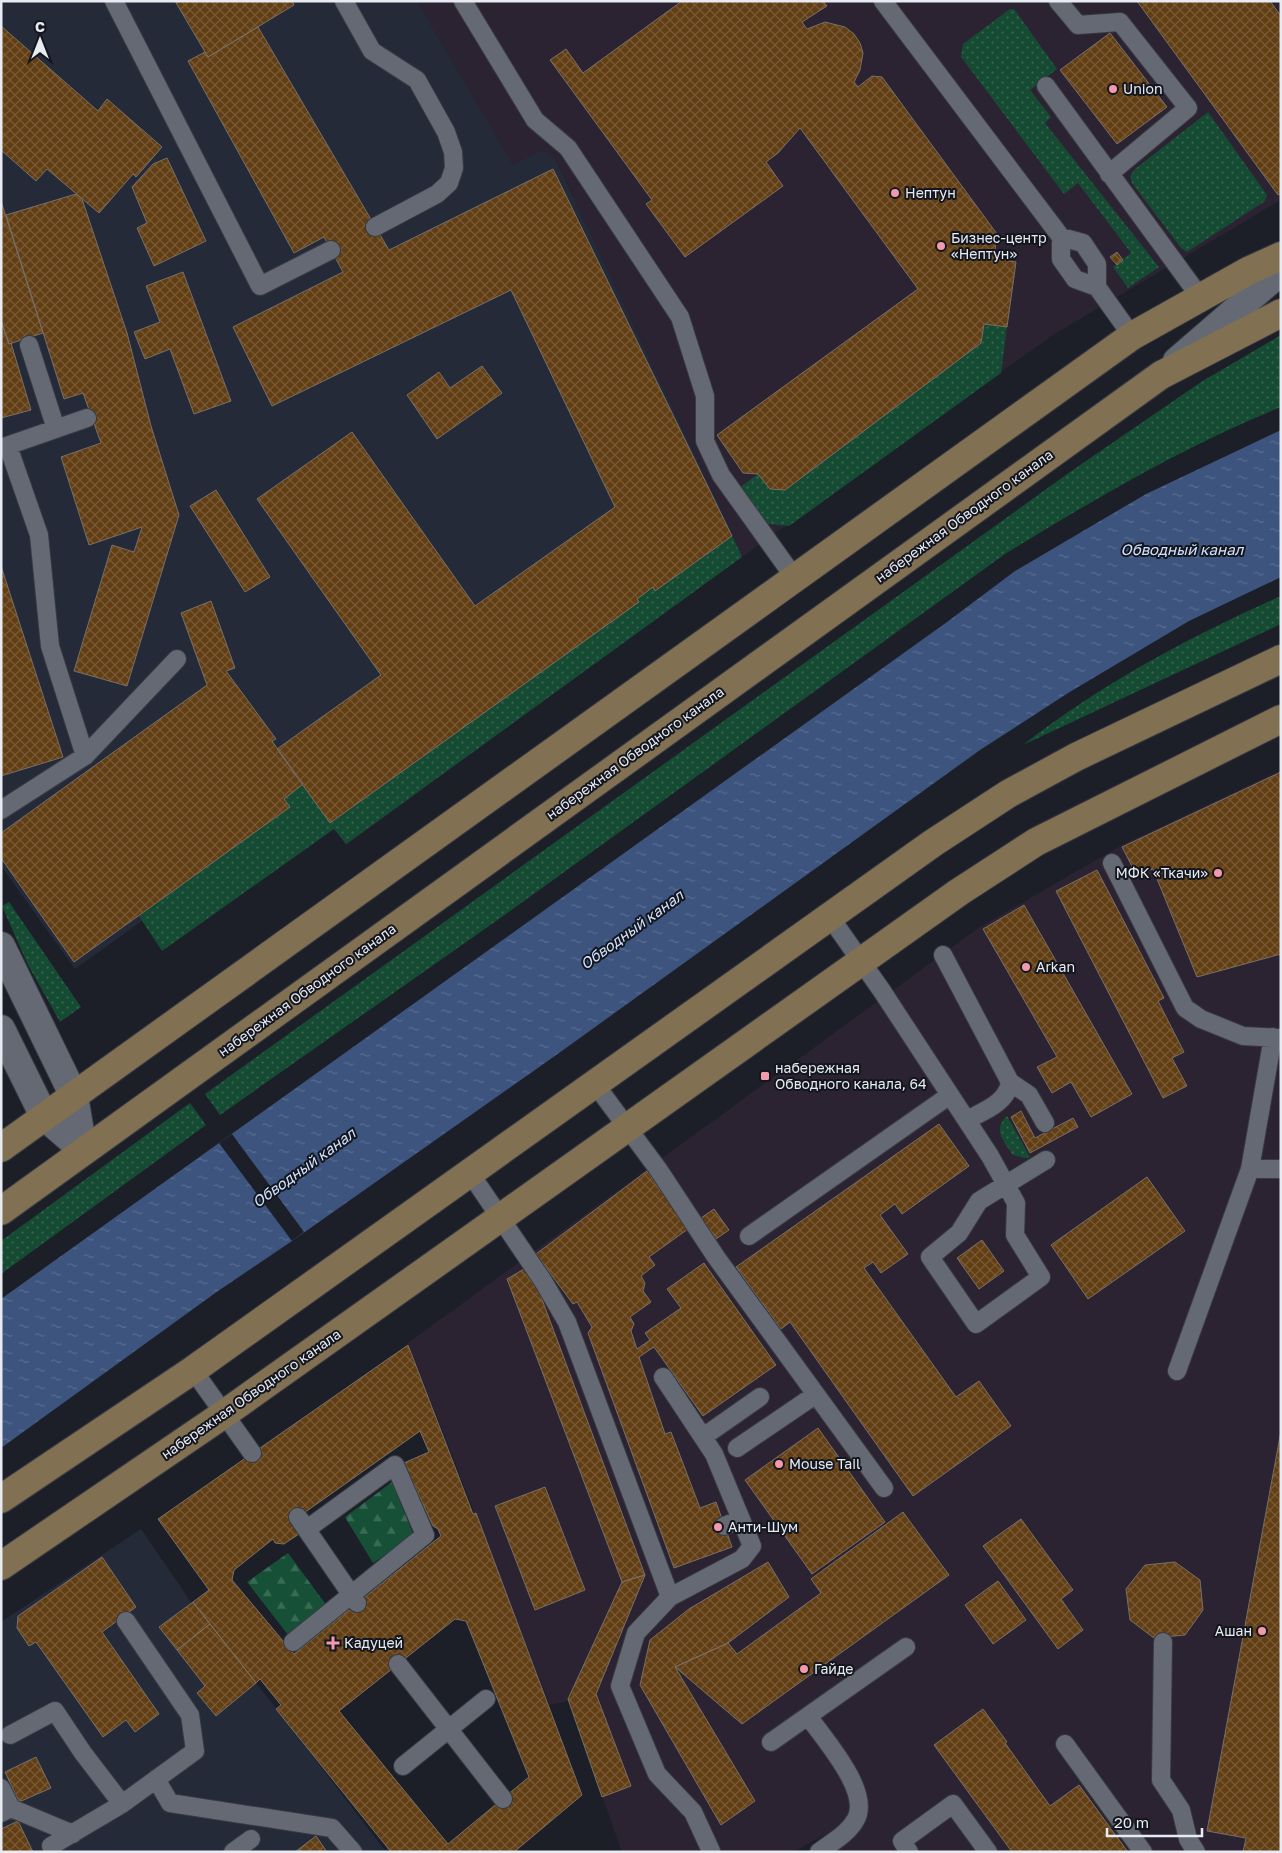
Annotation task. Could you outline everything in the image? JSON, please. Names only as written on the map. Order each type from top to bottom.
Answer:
[{"type":"main road","points":[[1,1148],[1132,336],[1248,271],[1281,256]]},
{"type":"main road","name":"набережная Обводного канала","points":[[1,1211],[83,1150],[1161,375],[1281,314]]},
{"type":"main road","points":[[1,1499],[193,1370],[933,843],[1008,794],[1076,757],[1281,659]]},
{"type":"main road","name":"набережная Обводного канала","points":[[1,1566],[224,1414],[861,961],[1036,842],[1281,719]]},
{"type":"street","points":[[1161,375],[1281,271]]},
{"type":"street","points":[[1,946],[74,1096],[83,1150]]},
{"type":"street","points":[[1,1029],[44,1116],[83,1150]]},
{"type":"lane","points":[[114,1],[260,286],[331,250]]},
{"type":"lane","points":[[344,1],[372,51],[417,80],[446,132],[453,152],[454,168],[449,183],[437,194],[375,227]]},
{"type":"lane","points":[[463,1],[535,120],[568,148],[680,317],[705,396],[705,441],[722,475],[794,577]]},
{"type":"lane","points":[[883,1],[1061,237],[1061,260],[1072,275],[1075,279],[1096,286],[1132,336]]},
{"type":"lane","points":[[1058,1],[1078,25],[1120,22],[1188,108],[1109,174]]},
{"type":"lane","points":[[1046,86],[1200,297]]},
{"type":"lane","points":[[1061,237],[1083,243],[1097,264],[1096,286]]},
{"type":"lane","points":[[29,345],[56,429]]},
{"type":"lane","points":[[86,418],[4,447],[39,535],[50,646],[86,756]]},
{"type":"lane","points":[[1,810],[86,756],[176,659]]},
{"type":"lane","points":[[1112,863],[1185,1008],[1201,1019],[1243,1036],[1277,1037],[1250,1169],[1178,1371]]},
{"type":"lane","points":[[830,917],[967,1120],[1006,1185],[1016,1203],[1015,1235],[1041,1277],[976,1324],[930,1257],[959,1233],[979,1201],[1006,1185],[1046,1160]]},
{"type":"lane","points":[[943,954],[1010,1082],[1029,1095],[1045,1123]]},
{"type":"lane","points":[[967,1120],[999,1102],[1008,1092],[1010,1082]]},
{"type":"lane","points":[[595,1084],[815,1395],[884,1488]]},
{"type":"lane","points":[[749,1236],[950,1095]]},
{"type":"lane","points":[[1250,1169],[1281,1169]]},
{"type":"lane","points":[[470,1174],[543,1281],[566,1322],[670,1597]]},
{"type":"lane","points":[[193,1370],[252,1453]]},
{"type":"lane","points":[[663,1376],[714,1454],[752,1546],[742,1559],[670,1597],[636,1633],[620,1686],[657,1774],[693,1812],[711,1851]]},
{"type":"lane","points":[[737,1448],[815,1395]]},
{"type":"lane","points":[[703,1437],[760,1397]]},
{"type":"lane","points":[[293,1642],[354,1599],[425,1534],[394,1465],[302,1523],[354,1599]]},
{"type":"lane","points":[[724,1526],[741,1519]]},
{"type":"lane","points":[[51,1846],[122,1804],[195,1751],[190,1715],[126,1622]]},
{"type":"lane","points":[[1163,1642],[1162,1780],[1181,1810],[1188,1839],[1196,1852]]},
{"type":"lane","points":[[771,1742],[906,1647]]},
{"type":"lane","points":[[398,1664],[503,1798]]},
{"type":"lane","points":[[402,1766],[486,1699]]},
{"type":"lane","points":[[10,1735],[55,1710],[83,1753],[122,1804]]},
{"type":"lane","points":[[808,1716],[858,1790],[857,1818],[848,1831],[819,1852]]},
{"type":"lane","points":[[1065,1744],[1143,1852]]},
{"type":"lane","points":[[156,1780],[170,1803],[332,1828],[353,1852]]},
{"type":"lane","points":[[1,1788],[6,1811],[73,1834]]},
{"type":"lane","points":[[909,1852],[902,1842],[953,1804],[988,1852]]},
{"type":"lane","points":[[232,1852],[251,1839]]},
{"type":"shaded area","points":[[1,1],[417,1],[513,165],[538,152],[545,152],[555,158],[743,556],[346,845],[313,798],[75,969],[1,866]]},
{"type":"shaded area","points":[[417,1],[1281,1],[1281,200],[1053,335],[743,556],[555,158],[538,152],[513,166]]},
{"type":"shaded area","points":[[1281,770],[1281,1852],[835,1852],[824,1835],[793,1852],[622,1852],[568,1701],[550,1705],[408,1343],[980,927],[1122,845]]},
{"type":"shaded area","points":[[141,1529],[191,1602],[276,1708],[386,1852],[1,1852],[1,1622]]},
{"type":"green space","points":[[1010,9],[1014,9],[1057,69],[1030,90],[1051,117],[1045,123],[1159,267],[1128,288],[1113,267],[1131,253],[1078,183],[1064,194],[961,57],[963,44]]},
{"type":"green space","points":[[1208,112],[1267,195],[1265,201],[1187,252],[1181,248],[1132,183],[1130,176],[1135,169]]},
{"type":"green space","points":[[984,324],[1007,327],[1001,373],[789,526],[767,524],[740,487],[758,474],[785,490],[981,343]]},
{"type":"green space","points":[[1281,335],[1281,407],[1174,456],[1105,494],[1005,554],[506,914],[220,1115],[205,1094],[1070,472],[1201,382]]},
{"type":"green space","points":[[732,536],[742,557],[346,844],[334,829],[162,951],[139,916],[290,807],[284,799],[303,784],[331,823],[639,602],[637,599],[653,587],[656,591]]},
{"type":"green space","points":[[1281,596],[1281,624],[1023,745],[1084,702],[1147,663],[1247,611]]},
{"type":"green space","points":[[9,902],[81,1007],[60,1022],[28,965],[2,906]]},
{"type":"green space","points":[[190,1103],[206,1125],[1,1274],[1,1241]]},
{"type":"green space","points":[[1007,1116],[1030,1157],[1024,1158],[1013,1155],[1003,1141],[1000,1126]]},
{"type":"green space","points":[[392,1482],[414,1536],[373,1563],[345,1517]]},
{"type":"green space","points":[[288,1553],[327,1606],[289,1636],[247,1582]]},
{"type":"water","name":"Обводный канал","points":[[1281,430],[1281,577],[1189,621],[1068,693],[980,750],[559,1053],[218,1291],[1,1448],[1,1299],[947,622],[1015,571],[1146,494]]},
{"type":"pier","points":[[232,1134],[304,1232],[292,1241],[219,1143]]},
{"type":"building","points":[[175,1],[292,1],[294,5],[208,57]]},
{"type":"building","name":"Бизнес-центр «Нептун»","points":[[682,1],[823,1],[827,6],[802,22],[807,29],[825,22],[845,27],[854,34],[860,43],[863,53],[860,70],[854,82],[858,87],[872,76],[882,77],[997,234],[994,258],[1016,262],[1007,327],[984,324],[981,343],[785,490],[770,489],[758,474],[743,473],[717,435],[918,289],[800,128],[778,153],[766,162],[783,186],[685,257],[646,204],[652,200],[550,60],[566,49],[583,73]]},
{"type":"building","points":[[1137,1],[1270,1],[1281,16],[1281,193],[1278,195]]},
{"type":"building","points":[[1,26],[98,111],[107,99],[162,147],[136,177],[133,174],[99,213],[47,169],[36,181],[1,150]]},
{"type":"building","points":[[258,27],[389,250],[553,169],[732,536],[655,591],[653,587],[637,599],[639,602],[330,823],[277,749],[381,675],[257,499],[352,432],[475,606],[615,507],[511,290],[272,406],[233,327],[343,272],[324,237],[294,253],[188,61],[205,52],[208,57]]},
{"type":"building","name":"Union","points":[[1110,33],[1167,107],[1117,144],[1060,70]]},
{"type":"building","points":[[167,158],[206,241],[154,266],[137,228],[147,223],[132,187],[153,164]]},
{"type":"building","points":[[76,194],[82,199],[127,333],[151,426],[179,515],[127,686],[74,671],[112,545],[134,552],[142,527],[89,545],[61,457],[101,443],[83,393],[64,399],[6,215]]},
{"type":"building","points":[[1,201],[43,333],[9,344],[1,321]]},
{"type":"building","points":[[1117,252],[1123,260],[1117,265],[1110,257]]},
{"type":"building","points":[[183,272],[231,401],[194,414],[170,349],[145,359],[134,332],[160,322],[146,286]]},
{"type":"building","points":[[1,321],[9,344],[11,343],[31,410],[1,418]]},
{"type":"building","points":[[482,366],[502,393],[437,439],[407,395],[439,372],[450,388]]},
{"type":"building","points":[[216,490],[270,577],[245,592],[190,506]]},
{"type":"building","points":[[1,566],[63,757],[1,776]]},
{"type":"building","points":[[211,601],[235,668],[226,671],[276,739],[272,741],[303,784],[284,799],[290,807],[74,962],[1,858],[1,833],[207,685],[181,613]]},
{"type":"building","name":"МФК «Ткачи»","points":[[1281,772],[1281,954],[1197,977],[1153,869],[1136,874],[1122,847]]},
{"type":"building","points":[[1097,870],[1164,998],[1158,1001],[1184,1052],[1172,1058],[1187,1086],[1163,1098],[1056,891]]},
{"type":"building","points":[[1024,905],[1132,1094],[1091,1117],[1071,1082],[1052,1093],[1037,1067],[1057,1057],[983,929]]},
{"type":"building","points":[[1021,1111],[1035,1138],[1073,1118],[1078,1127],[1030,1153],[1011,1117]]},
{"type":"building","points":[[939,1124],[969,1166],[902,1214],[895,1204],[880,1215],[908,1254],[881,1273],[873,1262],[864,1268],[956,1397],[979,1381],[1011,1426],[913,1496],[790,1322],[781,1329],[736,1267]]},
{"type":"building","points":[[647,1171],[688,1229],[649,1257],[655,1265],[641,1276],[645,1283],[643,1291],[651,1302],[630,1317],[634,1324],[631,1331],[637,1349],[650,1340],[645,1333],[681,1308],[667,1289],[704,1263],[776,1365],[703,1416],[654,1347],[639,1357],[665,1434],[671,1432],[700,1508],[716,1502],[732,1547],[674,1568],[588,1333],[592,1327],[577,1302],[573,1304],[536,1254]]},
{"type":"building","points":[[1147,1177],[1185,1231],[1088,1299],[1051,1245]]},
{"type":"building","points":[[714,1209],[729,1230],[716,1239],[701,1218]]},
{"type":"building","points":[[982,1240],[1004,1271],[979,1289],[957,1258]]},
{"type":"building","points":[[524,1269],[540,1294],[645,1575],[622,1582],[507,1279]]},
{"type":"building","points":[[408,1345],[473,1514],[476,1513],[582,1795],[514,1852],[391,1852],[276,1709],[281,1705],[260,1679],[256,1683],[193,1602],[209,1590],[158,1519]],"holes":[[[420,1431],[429,1452],[404,1463],[433,1526],[438,1529],[441,1536],[294,1654],[232,1580],[234,1570],[273,1539],[275,1543],[284,1544],[299,1534],[299,1526],[294,1520]],[[455,1619],[466,1621],[529,1777],[448,1844],[339,1711]]]},
{"type":"building","points":[[818,1428],[885,1522],[812,1574],[745,1480]]},
{"type":"building","name":"Ашан","points":[[1281,1431],[1281,1852],[1243,1852],[1246,1838],[1207,1831]]},
{"type":"building","points":[[545,1487],[585,1590],[535,1610],[495,1506]]},
{"type":"building","points":[[903,1512],[949,1575],[742,1724],[675,1667],[728,1643],[737,1654],[821,1593],[811,1579]]},
{"type":"building","points":[[1021,1519],[1073,1590],[1061,1599],[1083,1630],[1058,1649],[983,1546]]},
{"type":"building","points":[[102,1557],[136,1607],[102,1632],[159,1714],[135,1732],[126,1720],[103,1737],[36,1642],[29,1646],[17,1628],[18,1616]]},
{"type":"building","points":[[768,1562],[789,1597],[728,1643],[675,1667],[755,1801],[721,1825],[640,1685],[650,1640],[689,1609]]},
{"type":"building","points":[[1175,1562],[1200,1580],[1203,1610],[1185,1635],[1154,1638],[1130,1620],[1126,1589],[1145,1565]]},
{"type":"building","points":[[645,1575],[596,1694],[631,1786],[602,1797],[568,1699],[622,1582]]},
{"type":"building","points":[[998,1581],[1026,1620],[993,1644],[965,1605]]},
{"type":"building","points":[[193,1602],[210,1624],[177,1650],[159,1627]]},
{"type":"building","points":[[210,1624],[256,1683],[216,1716],[197,1693],[205,1686],[177,1650]]},
{"type":"building","points":[[983,1709],[1050,1806],[1079,1785],[1128,1852],[1012,1852],[934,1745]]},
{"type":"building","points":[[36,1757],[51,1788],[19,1802],[5,1772]]},
{"type":"building","points":[[18,1821],[33,1852],[1,1852],[1,1829]]},
{"type":"building","points":[[316,1836],[327,1852],[295,1852]]},
{"type":"place","name":"Union","points":[[1113,89]]},
{"type":"place","name":"Нептун","points":[[895,193]]},
{"type":"place","name":"Бизнес-центр «Нептун»","points":[[941,246]]},
{"type":"place","name":"МФК «Ткачи»","points":[[1218,873]]},
{"type":"place","name":"Arkan","points":[[1026,967]]},
{"type":"place","name":"набережная Обводного канала, 64","points":[[765,1076]]},
{"type":"place","name":"Mouse Tail","points":[[779,1464]]},
{"type":"place","name":"Анти-Шум","points":[[718,1527]]},
{"type":"place","name":"Ашан","points":[[1262,1631]]},
{"type":"place","name":"Кадуцей","points":[[333,1643]]},
{"type":"place","name":"Гайде","points":[[804,1669]]}]
